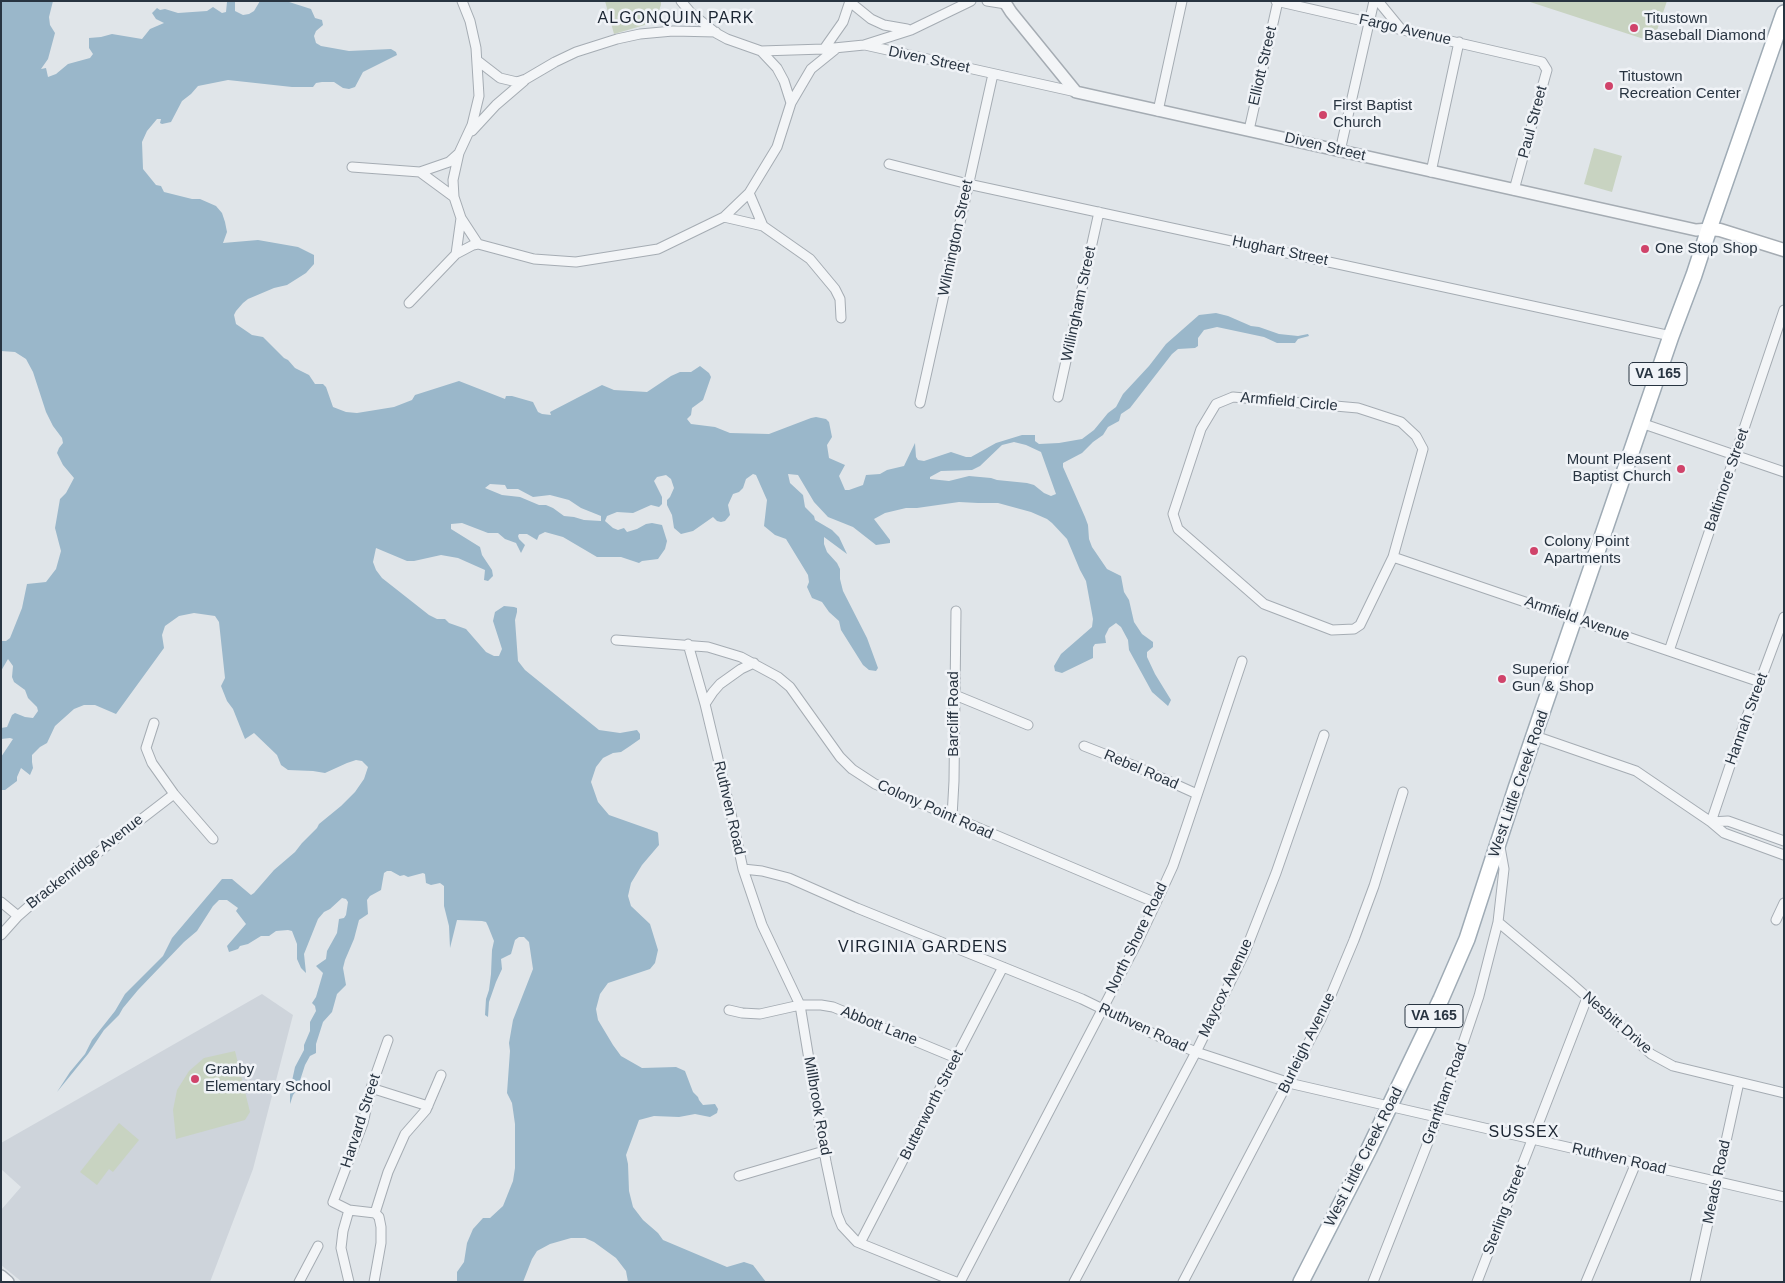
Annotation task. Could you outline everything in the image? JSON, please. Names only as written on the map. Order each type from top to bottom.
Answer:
[{"type":"main road","name":"West Little Creek Road","points":[[1300,1282],[1390,1106],[1441,999],[1467,939],[1641,423],[1784,13]]},
{"type":"main road","name":"Diven Street","points":[[1708,229],[1720,230],[1784,250]]},
{"type":"street","points":[[462,1],[470,21],[478,61],[479,96],[477,109],[459,153],[454,180],[454,197],[461,218],[478,244]]},
{"type":"street","points":[[681,1],[691,13],[727,39],[761,51],[824,50],[864,45],[911,30],[971,1]]},
{"type":"street","points":[[987,1],[1005,3],[1076,92]]},
{"type":"street","points":[[1158,110],[1182,1]]},
{"type":"street","name":"Fargo Avenue","points":[[1277,1],[1534,60]]},
{"type":"street","name":"Elliott Street","points":[[1248,130],[1277,1]]},
{"type":"street","points":[[1340,151],[1374,1]]},
{"type":"street","points":[[1378,1],[1401,29]]},
{"type":"street","points":[[824,50],[844,22],[850,2],[865,15],[884,25],[911,30]]},
{"type":"street","points":[[467,137],[496,105],[526,79],[576,52],[640,34],[673,31],[716,32]]},
{"type":"street","points":[[1431,172],[1459,42]]},
{"type":"street","name":"Diven Street","points":[[864,45],[1696,230],[1708,229]]},
{"type":"street","points":[[409,303],[456,254],[472,245],[478,244],[534,260],[576,262],[658,249],[724,217],[749,193],[777,147],[791,103],[811,69],[837,48]]},
{"type":"street","points":[[761,51],[777,68],[784,80],[791,103]]},
{"type":"street","name":"Paul Street","points":[[1514,190],[1546,70],[1542,62],[1534,60]]},
{"type":"street","points":[[478,61],[500,78],[517,82],[526,79]]},
{"type":"street","name":"Wilmington Street","points":[[920,403],[993,74]]},
{"type":"street","points":[[352,167],[420,172],[449,162],[459,153]]},
{"type":"street","name":"Hughart Street","points":[[890,164],[968,184],[1671,336]]},
{"type":"street","points":[[420,172],[454,197]]},
{"type":"street","points":[[749,193],[763,226]]},
{"type":"street","name":"Willingham Street","points":[[1058,397],[1099,212]]},
{"type":"street","points":[[724,217],[763,226],[810,259],[835,289],[840,299],[841,318]]},
{"type":"street","points":[[456,254],[461,218]]},
{"type":"street","name":"Baltimore Street","points":[[1669,651],[1784,310]]},
{"type":"street","name":"Armfield Circle","points":[[1233,396],[1358,408],[1401,422],[1416,436],[1423,449],[1393,557],[1360,625],[1354,629],[1332,630],[1259,601],[1178,529],[1173,514],[1201,429],[1216,404],[1233,396]]},
{"type":"street","points":[[1641,423],[1784,472]]},
{"type":"street","name":"Armfield Avenue","points":[[1393,557],[1760,682]]},
{"type":"street","name":"Barcliff Road","points":[[952,817],[956,610]]},
{"type":"street","name":"Hannah Street","points":[[1711,822],[1784,617]]},
{"type":"street","name":"Colony Point Road","points":[[616,640],[688,644],[726,651],[754,663],[778,677],[790,687],[835,750],[858,773],[884,788],[1156,903]]},
{"type":"street","name":"Ruthven Road","points":[[688,644],[705,704],[743,869],[762,871],[789,878],[1102,1009],[1196,1052],[1288,1082],[1784,1197]]},
{"type":"street","name":"North Shore Road","points":[[960,1282],[1102,1009],[1173,866],[1242,661]]},
{"type":"street","points":[[705,704],[712,692],[729,677],[754,663]]},
{"type":"street","points":[[955,695],[1028,725]]},
{"type":"street","points":[[154,723],[146,748],[152,763],[174,794],[213,839]]},
{"type":"street","name":"Maycox Avenue","points":[[1074,1282],[1196,1052],[1245,952],[1276,873],[1324,735]]},
{"type":"street","points":[[1535,736],[1636,772],[1711,822],[1724,833],[1784,854]]},
{"type":"street","name":"Rebel Road","points":[[1084,746],[1198,794]]},
{"type":"street","name":"Burleigh Avenue","points":[[1183,1282],[1321,1019],[1374,886],[1403,792]]},
{"type":"street","name":"Brackenridge Avenue","points":[[1,936],[18,916],[103,847],[174,794]]},
{"type":"street","points":[[1711,822],[1728,821],[1784,841]]},
{"type":"street","name":"Grantham Road","points":[[1373,1282],[1438,1117],[1479,996],[1498,922],[1504,869],[1499,842]]},
{"type":"street","name":"Millbrook Road","points":[[743,869],[762,925],[800,1005],[824,1151],[837,1214],[842,1226],[860,1243],[956,1282]]},
{"type":"street","points":[[1,902],[18,916]]},
{"type":"street","points":[[1776,920],[1784,903]]},
{"type":"street","name":"Nesbitt Drive","points":[[1498,922],[1651,1054],[1673,1066],[1784,1093]]},
{"type":"street","name":"Butterworth Street","points":[[860,1243],[1003,967]]},
{"type":"street","name":"Sterling Street","points":[[1477,1282],[1588,998]]},
{"type":"street","name":"Abbott Lane","points":[[728,1010],[760,1014],[800,1005],[821,1004],[833,1007],[956,1058]]},
{"type":"street","name":"Harvard Street","points":[[349,1210],[333,1202],[362,1123],[371,1088],[388,1040]]},
{"type":"street","points":[[375,1213],[388,1172],[405,1134],[426,1110],[441,1075]]},
{"type":"street","name":"Meads Road","points":[[1695,1282],[1739,1082]]},
{"type":"street","points":[[371,1088],[428,1106]]},
{"type":"street","points":[[740,1176],[824,1151]]},
{"type":"street","points":[[1586,1282],[1636,1163]]},
{"type":"street","points":[[349,1282],[341,1248],[343,1231],[349,1210],[375,1213],[379,1217],[381,1243],[374,1282]]},
{"type":"street","points":[[299,1282],[318,1246]]},
{"type":"street","points":[[1,1276],[8,1282]]},
{"type":"shaded area","name":"Granby Elementary School","points":[[262,994],[293,1015],[253,1169],[210,1282],[22,1282],[1,1265],[1,1210],[21,1187],[1,1169],[1,1143]]},
{"type":"green space","name":"ALGONQUIN PARK","points":[[605,1],[661,1],[661,5],[657,16],[648,24],[614,34]]},
{"type":"green space","name":"Titustown Baseball Diamond","points":[[1527,1],[1667,1],[1653,42]]},
{"type":"green space","points":[[1594,148],[1622,156],[1612,192],[1584,184]]},
{"type":"green space","points":[[235,1051],[250,1112],[245,1120],[176,1139],[173,1110],[177,1090],[189,1071],[204,1058]]},
{"type":"green space","points":[[119,1123],[139,1140],[113,1172],[109,1169],[97,1185],[80,1172]]},
{"type":"water","points":[[1,1],[53,1],[49,17],[50,25],[55,33],[48,59],[41,69],[46,68],[48,77],[56,74],[68,64],[90,58],[93,54],[89,48],[89,38],[112,34],[142,39],[150,29],[164,23],[156,19],[152,13],[157,8],[178,13],[207,11],[213,7],[222,13],[226,12],[227,2],[229,1],[235,2],[235,11],[243,15],[254,11],[260,1],[286,1],[311,9],[315,18],[322,20],[323,25],[316,31],[314,36],[316,43],[321,46],[349,51],[391,49],[396,52],[397,55],[363,72],[355,87],[349,89],[343,88],[334,82],[316,83],[313,87],[292,87],[228,80],[198,86],[182,101],[171,122],[162,124],[160,123],[161,119],[157,119],[147,131],[142,142],[143,169],[156,185],[161,186],[164,192],[192,199],[200,199],[216,206],[222,213],[227,232],[223,243],[258,240],[298,247],[314,255],[314,264],[306,273],[287,285],[274,288],[248,299],[234,315],[236,324],[252,335],[263,337],[295,368],[309,375],[315,384],[323,384],[326,387],[333,407],[346,412],[357,413],[394,407],[412,400],[415,395],[459,381],[505,399],[506,396],[512,396],[533,402],[538,412],[551,415],[550,412],[602,385],[614,390],[647,392],[671,376],[680,372],[691,372],[700,366],[711,377],[703,400],[692,408],[691,415],[687,419],[691,424],[715,427],[730,433],[769,434],[811,418],[826,419],[829,422],[832,437],[827,445],[829,458],[845,465],[839,476],[845,490],[849,490],[863,485],[866,475],[880,474],[887,470],[904,466],[915,443],[916,457],[918,460],[924,461],[951,452],[971,457],[996,443],[1022,435],[1035,435],[1035,441],[1039,444],[1082,439],[1094,430],[1108,413],[1116,407],[1123,394],[1166,344],[1199,315],[1216,313],[1279,334],[1298,336],[1308,334],[1309,336],[1298,339],[1295,343],[1277,343],[1264,337],[1217,327],[1204,330],[1198,338],[1198,346],[1195,348],[1178,349],[1172,354],[1130,408],[1121,414],[1119,421],[1108,427],[1103,435],[1082,453],[1063,463],[1088,525],[1089,539],[1092,547],[1107,569],[1121,576],[1134,622],[1142,634],[1153,642],[1153,647],[1147,652],[1147,657],[1171,700],[1168,706],[1152,692],[1129,650],[1128,640],[1121,627],[1116,623],[1109,628],[1105,636],[1106,643],[1095,644],[1093,647],[1093,658],[1062,673],[1055,671],[1054,666],[1061,654],[1092,627],[1093,619],[1086,581],[1067,539],[1052,523],[1031,512],[998,503],[959,502],[906,508],[885,513],[874,519],[890,540],[890,543],[876,545],[853,527],[828,517],[814,502],[798,475],[788,474],[790,483],[803,495],[805,507],[814,516],[815,520],[832,530],[839,537],[847,554],[824,537],[827,552],[840,569],[843,591],[867,638],[878,668],[876,671],[869,670],[863,665],[841,630],[839,621],[822,602],[812,598],[807,587],[809,582],[808,575],[786,539],[775,535],[764,526],[767,500],[756,475],[753,474],[746,479],[743,488],[739,492],[733,494],[728,505],[730,515],[725,521],[717,521],[713,517],[693,531],[681,534],[674,528],[667,500],[674,488],[671,479],[666,475],[657,477],[654,481],[662,497],[662,504],[659,507],[651,505],[633,513],[617,512],[607,516],[605,521],[613,528],[618,530],[624,528],[627,532],[646,524],[662,525],[667,541],[665,549],[658,559],[639,563],[621,557],[597,557],[563,537],[545,532],[539,535],[537,540],[527,534],[519,534],[519,539],[525,545],[521,553],[516,543],[505,539],[498,533],[488,533],[462,523],[451,524],[451,529],[480,547],[482,555],[492,570],[493,576],[488,581],[484,580],[485,570],[458,558],[441,555],[407,561],[376,548],[373,562],[382,578],[429,615],[437,619],[445,619],[449,623],[466,629],[486,652],[494,656],[499,656],[502,649],[493,621],[495,612],[504,606],[517,608],[515,620],[518,661],[525,670],[599,730],[620,733],[637,730],[640,734],[640,739],[621,752],[613,753],[603,758],[596,767],[591,782],[598,802],[609,815],[658,833],[659,845],[642,865],[631,883],[628,896],[631,906],[650,924],[658,950],[655,963],[650,969],[608,983],[600,994],[596,1009],[598,1020],[621,1056],[642,1068],[676,1067],[685,1071],[693,1092],[703,1105],[715,1104],[718,1109],[717,1113],[710,1117],[695,1114],[679,1117],[654,1116],[639,1120],[626,1155],[629,1191],[633,1207],[663,1240],[727,1267],[744,1262],[753,1265],[766,1282],[628,1282],[626,1271],[616,1258],[594,1242],[585,1238],[571,1238],[550,1244],[537,1251],[523,1282],[457,1282],[457,1272],[464,1262],[467,1243],[473,1229],[483,1218],[490,1218],[503,1206],[513,1181],[515,1168],[515,1124],[512,1103],[507,1093],[509,1043],[513,1020],[533,969],[529,942],[524,937],[519,937],[515,940],[511,954],[501,959],[502,969],[489,1002],[488,1017],[485,1015],[494,941],[488,926],[486,922],[482,921],[457,920],[450,948],[449,926],[444,906],[444,886],[440,883],[431,885],[426,883],[425,874],[423,873],[408,877],[387,871],[384,873],[381,890],[370,896],[367,900],[368,914],[359,920],[343,968],[346,985],[337,994],[332,1012],[323,1022],[316,1044],[316,1053],[310,1056],[305,1065],[297,1090],[290,1104],[290,1090],[295,1067],[304,1050],[304,1045],[310,1031],[310,1022],[316,1011],[312,1003],[316,997],[323,973],[316,966],[326,959],[327,951],[337,933],[339,919],[344,918],[346,915],[348,902],[346,899],[342,898],[318,919],[304,954],[306,973],[301,968],[297,959],[297,944],[292,931],[276,931],[269,936],[261,936],[229,952],[227,946],[246,924],[236,911],[238,908],[227,900],[219,900],[197,931],[138,990],[119,1015],[104,1030],[88,1054],[57,1092],[125,994],[163,956],[172,938],[222,879],[232,879],[251,895],[254,893],[274,870],[295,852],[319,824],[355,792],[364,779],[368,767],[362,761],[356,760],[325,773],[288,770],[281,765],[277,755],[254,733],[245,739],[221,686],[225,678],[219,622],[215,616],[194,613],[179,616],[165,626],[162,635],[164,648],[116,714],[95,705],[84,705],[74,709],[55,726],[47,743],[32,755],[33,768],[30,775],[21,768],[17,781],[5,790],[1,790],[1,757],[13,739],[1,739],[1,728],[7,727],[12,715],[15,713],[33,718],[38,711],[37,707],[28,698],[25,690],[14,682],[12,677],[13,666],[8,659],[1,671],[1,641],[6,641],[10,638],[22,608],[27,584],[46,582],[56,569],[61,551],[55,528],[60,499],[66,493],[74,478],[63,465],[57,453],[63,443],[62,438],[46,412],[33,372],[26,359],[15,352],[1,351]],"holes":[[[1014,442],[1041,452],[1056,494],[1051,496],[1034,485],[1027,483],[991,478],[969,476],[949,481],[930,479],[930,477],[941,471],[972,470],[980,466],[1002,445]],[[490,484],[505,485],[507,489],[518,489],[533,497],[550,495],[569,500],[581,508],[601,516],[601,521],[564,516],[546,505],[539,505],[520,497],[502,495],[485,488]]]},
{"type":"place","name":"Titustown Baseball Diamond","points":[[1634,28]]},
{"type":"place","name":"Titustown Recreation Center","points":[[1609,86]]},
{"type":"place","name":"First Baptist Church","points":[[1323,115]]},
{"type":"place","name":"One Stop Shop","points":[[1645,249]]},
{"type":"place","name":"Mount Pleasent Baptist Church","points":[[1681,469]]},
{"type":"place","name":"Colony Point Apartments","points":[[1534,551]]},
{"type":"place","name":"Superior Gun & Shop","points":[[1502,679]]},
{"type":"place","name":"Granby Elementary School","points":[[195,1079]]},
{"type":"district","name":"ALGONQUIN PARK","points":[[676,19]]},
{"type":"district","name":"VIRGINIA GARDENS","points":[[923,948]]},
{"type":"district","name":"SUSSEX","points":[[1524,1133]]}]
